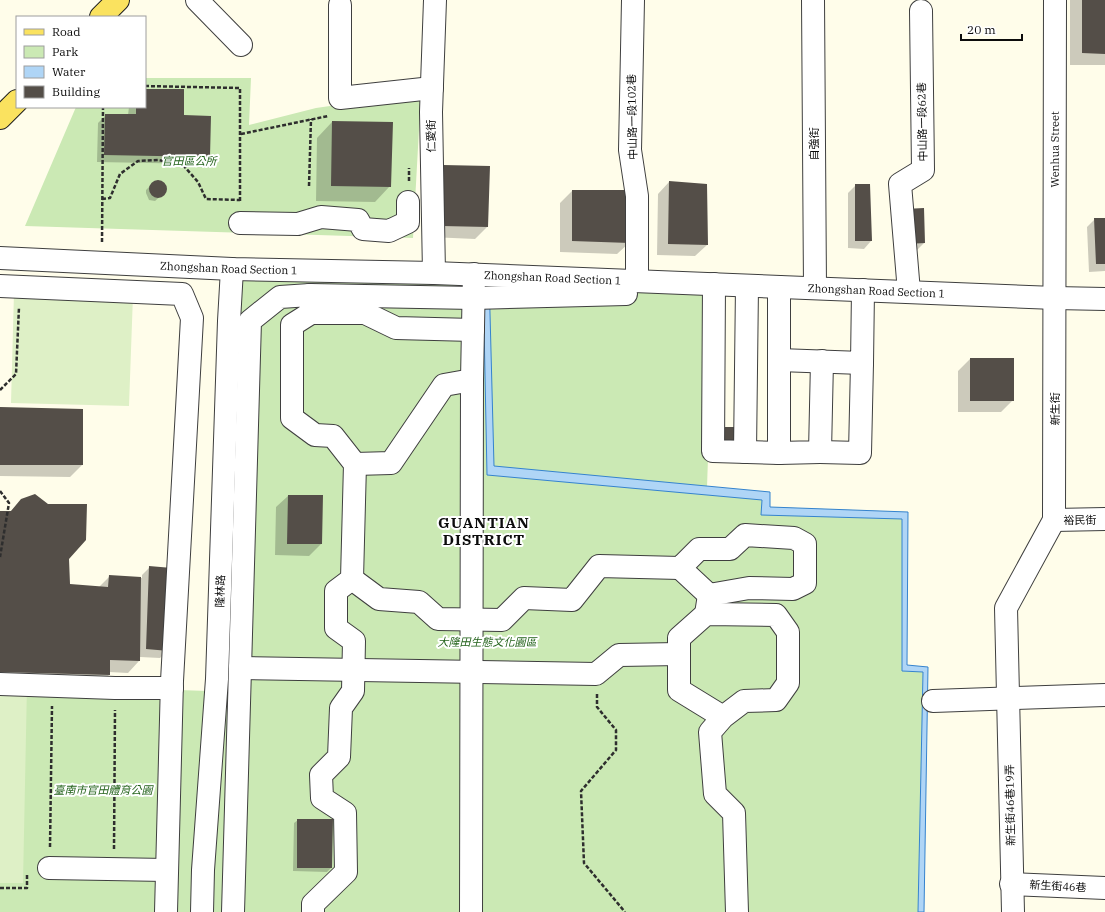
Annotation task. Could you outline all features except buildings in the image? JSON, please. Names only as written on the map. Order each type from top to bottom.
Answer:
[{"type":"main road","points":[[102,16],[118,0]]},
{"type":"main road","points":[[0,118],[16,102]]},
{"type":"street","points":[[197,0],[241,45]]},
{"type":"street","name":"仁愛街","points":[[434,273],[431,120],[435,0]]},
{"type":"street","name":"中山路一段102巷","points":[[633,0],[630,150],[638,196],[638,281]]},
{"type":"street","name":"自強街","points":[[812,0],[815,288]]},
{"type":"street","name":"Wenhua Street","points":[[1055,0],[1055,298]]},
{"type":"street","points":[[340,5],[340,98],[432,88]]},
{"type":"street","name":"中山路一段62巷","points":[[909,292],[900,184],[923,170],[921,11]]},
{"type":"street","points":[[240,223],[298,224],[321,217],[358,220],[363,229],[389,231],[408,222],[408,202]]},
{"type":"street","name":"Zhongshan Road Section 1","points":[[0,258],[232,269],[474,274],[638,281],[714,289],[747,286],[1105,299]]},
{"type":"street","name":"隆林路","points":[[202,912],[203,870],[217,679],[232,269]]},
{"type":"street","points":[[471,912],[472,380],[474,274]]},
{"type":"street","points":[[10,286],[182,294],[192,318],[172,688],[166,912]]},
{"type":"street","points":[[745,452],[747,286]]},
{"type":"street","points":[[779,287],[779,453]]},
{"type":"street","points":[[352,580],[355,464],[333,436],[315,436],[292,418],[292,325],[310,304],[679,293],[714,289],[712,451],[860,453],[863,290]]},
{"type":"street","points":[[232,912],[250,321],[280,297],[310,304],[365,313],[396,328],[473,330]]},
{"type":"street","name":"新生街","points":[[1054,520],[1055,298]]},
{"type":"street","points":[[779,360],[862,363]]},
{"type":"street","points":[[820,452],[822,361]]},
{"type":"street","points":[[355,464],[391,463],[444,385],[472,380]]},
{"type":"street","name":"裕民街","points":[[1054,520],[1105,519]]},
{"type":"street","name":"新生街46巷19弄","points":[[1012,912],[1006,608],[1054,520]]},
{"type":"street","points":[[352,580],[379,599],[419,602],[438,619],[502,620],[524,598],[572,600],[599,566],[680,568],[699,549],[730,549],[746,535],[794,538],[805,544],[805,583],[793,589],[749,588],[708,605],[679,638],[679,690],[723,717]]},
{"type":"street","points":[[680,568],[708,605],[776,615],[788,632],[788,683],[776,700],[744,701],[723,717],[710,732],[715,794],[734,813],[737,912]]},
{"type":"street","points":[[313,912],[314,904],[346,872],[345,813],[322,798],[321,775],[339,757],[341,708],[353,691],[354,641],[336,628],[336,591],[352,580]]},
{"type":"street","points":[[240,668],[596,674],[619,655],[679,654]]},
{"type":"street","points":[[0,684],[115,688],[172,688]]},
{"type":"street","points":[[933,701],[1105,695]]},
{"type":"street","points":[[49,868],[166,870]]},
{"type":"street","name":"新生街46巷","points":[[1011,884],[1105,888]]},
{"type":"path","points":[[146,86],[240,88],[240,223]]},
{"type":"path","points":[[102,263],[103,108]]},
{"type":"path","points":[[309,186],[311,119]]},
{"type":"path","points":[[102,199],[110,198],[120,174],[138,161],[158,160],[183,165],[198,182],[206,199],[240,200]]},
{"type":"path","points":[[0,390],[16,374],[10,286]]},
{"type":"path","points":[[0,491],[9,503],[0,557]]},
{"type":"path","points":[[596,674],[597,707],[616,730],[616,750],[581,791],[584,863],[625,912]]},
{"type":"path","points":[[0,888],[27,888],[28,868],[49,868],[53,686]]},
{"type":"path","points":[[114,869],[115,688]]},
{"type":"green space","name":"官田區公所","points":[[146,78],[251,78],[249,125],[316,108],[421,93],[413,238],[25,226],[76,108],[146,108]]},
{"type":"green space","name":"大隆田生態文化園區","points":[[232,269],[714,284],[707,487],[770,492],[770,507],[908,512],[903,671],[923,672],[918,912],[206,912]]},
{"type":"green space","points":[[14,292],[133,295],[129,406],[11,403]]},
{"type":"green space","name":"臺南市官田體育公園","points":[[0,684],[208,691],[202,912],[0,912]]},
{"type":"green space","points":[[0,684],[27,685],[23,883],[0,883]]},
{"type":"water","points":[[483,275],[489,275],[494,466],[770,492],[770,507],[908,512],[907,665],[928,667],[924,912],[918,912],[923,672],[902,671],[902,519],[761,515],[762,500],[487,475]]},
{"type":"district","name":"GUANTIAN DISTRICT","points":[[484,530]]}]
